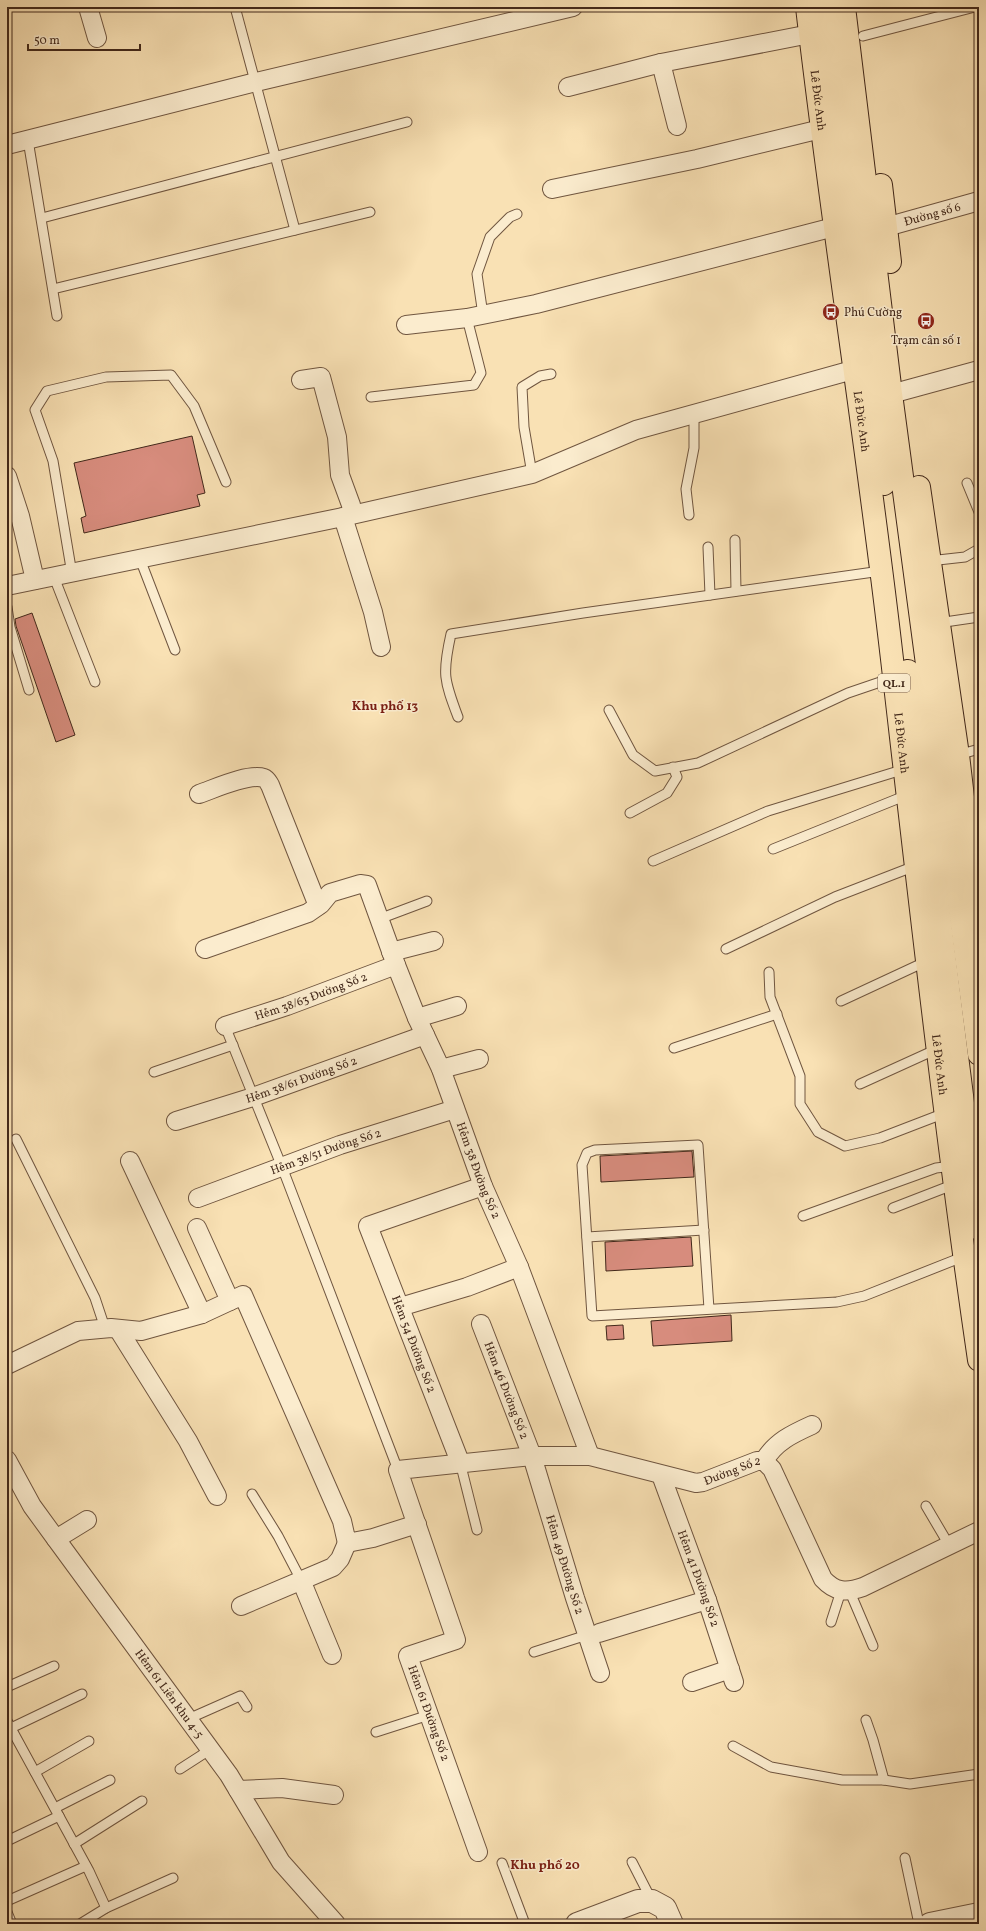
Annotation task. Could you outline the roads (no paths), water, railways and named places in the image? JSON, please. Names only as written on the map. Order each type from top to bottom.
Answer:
[{"type":"highway","name":"Lê Đức Anh","points":[[807,7],[834,227],[861,368],[912,766],[979,1229]]},
{"type":"highway","name":"Lê Đức Anh","points":[[824,7],[881,571],[901,676]]},
{"type":"highway","points":[[844,7],[898,392],[970,956],[979,1054]]},
{"type":"highway","points":[[859,7],[886,227],[898,392],[929,561],[958,755],[973,834],[979,934]]},
{"type":"highway","name":"Lê Đức Anh","points":[[912,766],[907,795],[945,1113],[979,1360]]},
{"type":"street","points":[[88,7],[98,38]]},
{"type":"street","points":[[7,145],[256,82],[573,7]]},
{"type":"street","points":[[568,87],[662,63],[810,34]]},
{"type":"street","points":[[662,63],[677,126]]},
{"type":"street","points":[[552,189],[697,160],[821,129]]},
{"type":"street","name":"Đường số 6","points":[[886,227],[979,201]]},
{"type":"street","points":[[406,325],[475,317],[536,304],[834,227]]},
{"type":"street","points":[[7,586],[72,574],[348,516],[532,474],[636,430],[861,368]]},
{"type":"street","points":[[898,392],[979,370]]},
{"type":"street","points":[[301,380],[320,377],[337,437],[340,475],[351,505],[348,516],[381,648]]},
{"type":"street","points":[[7,476],[20,516],[35,580]]},
{"type":"street","points":[[199,794],[241,780],[266,779],[270,785],[318,906],[308,913],[205,949]]},
{"type":"street","name":"Hẻm 38 Đường Số 2","points":[[318,906],[330,893],[360,884],[368,885],[393,958],[417,1018],[441,1069],[483,1186],[519,1267],[590,1456]]},
{"type":"street","name":"Hẻm 38/63 Đường Số 2","points":[[225,1026],[287,1006],[434,941]]},
{"type":"street","points":[[417,1018],[457,1006]]},
{"type":"street","name":"Hẻm 38/61 Đường Số 2","points":[[176,1121],[253,1097],[425,1035]]},
{"type":"street","points":[[441,1069],[479,1059]]},
{"type":"street","name":"Hẻm 38/51 Đường Số 2","points":[[198,1198],[340,1145],[455,1109]]},
{"type":"street","points":[[130,1161],[202,1314]]},
{"type":"street","name":"Hẻm 54 Đường Số 2","points":[[460,1462],[368,1226],[483,1186]]},
{"type":"street","points":[[197,1228],[230,1301]]},
{"type":"street","points":[[400,1307],[467,1287],[519,1267]]},
{"type":"street","points":[[7,1365],[78,1331],[112,1329],[141,1331],[202,1314],[243,1295],[342,1521],[347,1543],[340,1559],[333,1567],[241,1606]]},
{"type":"street","name":"Hẻm 46 Đường Số 2","points":[[481,1324],[532,1456]]},
{"type":"street","points":[[112,1329],[188,1441],[217,1496]]},
{"type":"street","points":[[764,1461],[770,1451],[782,1440],[812,1425]]},
{"type":"street","name":"Đường Số 2","points":[[398,1470],[460,1462],[532,1456],[590,1456],[696,1483],[703,1482],[757,1461],[764,1461],[772,1469],[822,1579],[830,1587],[846,1592]]},
{"type":"street","name":"Hẻm 49 Đường Số 2","points":[[532,1456],[593,1634],[600,1673]]},
{"type":"street","name":"Hẻm 61 Liên khu 4-5","points":[[7,1460],[32,1506],[210,1749],[238,1790],[281,1862],[336,1924]]},
{"type":"street","name":"Hẻm 61 Đường Số 2","points":[[398,1470],[456,1640],[408,1656],[478,1852]]},
{"type":"street","name":"Hẻm 41 Đường Số 2","points":[[661,1475],[707,1600],[732,1676],[692,1682]]},
{"type":"street","points":[[56,1539],[87,1520]]},
{"type":"street","points":[[347,1543],[373,1538],[417,1524]]},
{"type":"street","points":[[846,1592],[863,1588],[979,1531]]},
{"type":"street","points":[[301,1580],[332,1656]]},
{"type":"street","points":[[593,1634],[707,1600]]},
{"type":"street","points":[[238,1790],[282,1788],[334,1794]]},
{"type":"street","points":[[577,1924],[638,1901],[652,1901],[665,1908],[672,1924]]},
{"type":"street","points":[[930,1924],[958,1921],[979,1914]]},
{"type":"lane","points":[[235,7],[295,230]]},
{"type":"lane","points":[[863,36],[975,7]]},
{"type":"lane","points":[[42,218],[407,122]]},
{"type":"lane","points":[[28,140],[57,316]]},
{"type":"lane","points":[[53,289],[370,212]]},
{"type":"lane","points":[[371,397],[474,385],[481,373],[475,317],[477,274],[490,237],[510,217],[517,214]]},
{"type":"lane","points":[[532,474],[524,427],[522,387],[540,376],[551,374]]},
{"type":"lane","points":[[72,574],[53,462],[35,410],[47,391],[106,377],[171,375],[194,406],[226,482]]},
{"type":"lane","points":[[689,515],[686,489],[694,448],[694,414]]},
{"type":"lane","points":[[967,483],[979,512]]},
{"type":"lane","points":[[735,540],[736,591]]},
{"type":"lane","points":[[708,548],[710,595]]},
{"type":"lane","points":[[929,561],[965,557],[979,549]]},
{"type":"lane","points":[[140,559],[175,650]]},
{"type":"lane","points":[[458,717],[446,684],[444,663],[451,634],[583,612],[881,571]]},
{"type":"lane","points":[[54,577],[95,682]]},
{"type":"lane","points":[[7,607],[10,627],[30,690]]},
{"type":"lane","points":[[938,623],[979,617]]},
{"type":"lane","points":[[609,710],[633,755],[655,771],[698,763],[848,693],[901,676]]},
{"type":"lane","points":[[958,755],[979,749]]},
{"type":"lane","points":[[653,861],[768,811],[912,766]]},
{"type":"lane","points":[[630,813],[667,793],[677,777],[673,767]]},
{"type":"lane","points":[[773,849],[907,795]]},
{"type":"lane","points":[[726,949],[835,896],[916,866]]},
{"type":"lane","points":[[379,919],[427,901]]},
{"type":"lane","points":[[841,1001],[927,961]]},
{"type":"lane","points":[[769,972],[770,997],[800,1076],[800,1104],[818,1132],[844,1146],[880,1138],[945,1113]]},
{"type":"lane","points":[[674,1048],[777,1014]]},
{"type":"lane","points":[[225,1026],[282,1167],[398,1470]]},
{"type":"lane","points":[[154,1072],[233,1045]]},
{"type":"lane","points":[[860,1084],[937,1049]]},
{"type":"lane","points":[[16,1139],[112,1329]]},
{"type":"lane","points":[[709,1309],[698,1145],[591,1151],[583,1160],[586,1237],[592,1316],[709,1309],[849,1299],[864,1296],[965,1256]]},
{"type":"lane","points":[[803,1216],[936,1168],[954,1175]]},
{"type":"lane","points":[[893,1208],[954,1175]]},
{"type":"lane","points":[[586,1237],[704,1230]]},
{"type":"lane","points":[[460,1462],[477,1530]]},
{"type":"lane","points":[[252,1494],[278,1536],[301,1580]]},
{"type":"lane","points":[[926,1506],[948,1545]]},
{"type":"lane","points":[[831,1622],[846,1592]]},
{"type":"lane","points":[[846,1592],[873,1646]]},
{"type":"lane","points":[[534,1652],[593,1634]]},
{"type":"lane","points":[[7,1687],[54,1666]]},
{"type":"lane","points":[[82,1694],[9,1724],[86,1866],[106,1908]]},
{"type":"lane","points":[[188,1719],[240,1696],[247,1707]]},
{"type":"lane","points":[[376,1732],[429,1715]]},
{"type":"lane","points":[[866,1720],[874,1740],[884,1780]]},
{"type":"lane","points":[[35,1772],[89,1741]]},
{"type":"lane","points":[[733,1746],[771,1767],[842,1780],[884,1780],[910,1784],[979,1774]]},
{"type":"lane","points":[[180,1770],[210,1749]]},
{"type":"lane","points":[[7,1841],[110,1780]]},
{"type":"lane","points":[[74,1844],[142,1801]]},
{"type":"lane","points":[[904,1858],[919,1924]]},
{"type":"lane","points":[[632,1862],[652,1901]]},
{"type":"lane","points":[[502,1863],[525,1924]]},
{"type":"lane","points":[[7,1901],[86,1866]]},
{"type":"lane","points":[[80,1924],[106,1908],[173,1878]]},
{"type":"lane","points":[[7,1912],[12,1924]]},
{"type":"place","name":"Phú Cường","points":[[831,312]]},
{"type":"place","name":"Trạm cân số 1","points":[[926,321]]},
{"type":"district","name":"Khu phố 13","points":[[385,705]]},
{"type":"district","name":"Khu phố 20","points":[[545,1864]]}]
